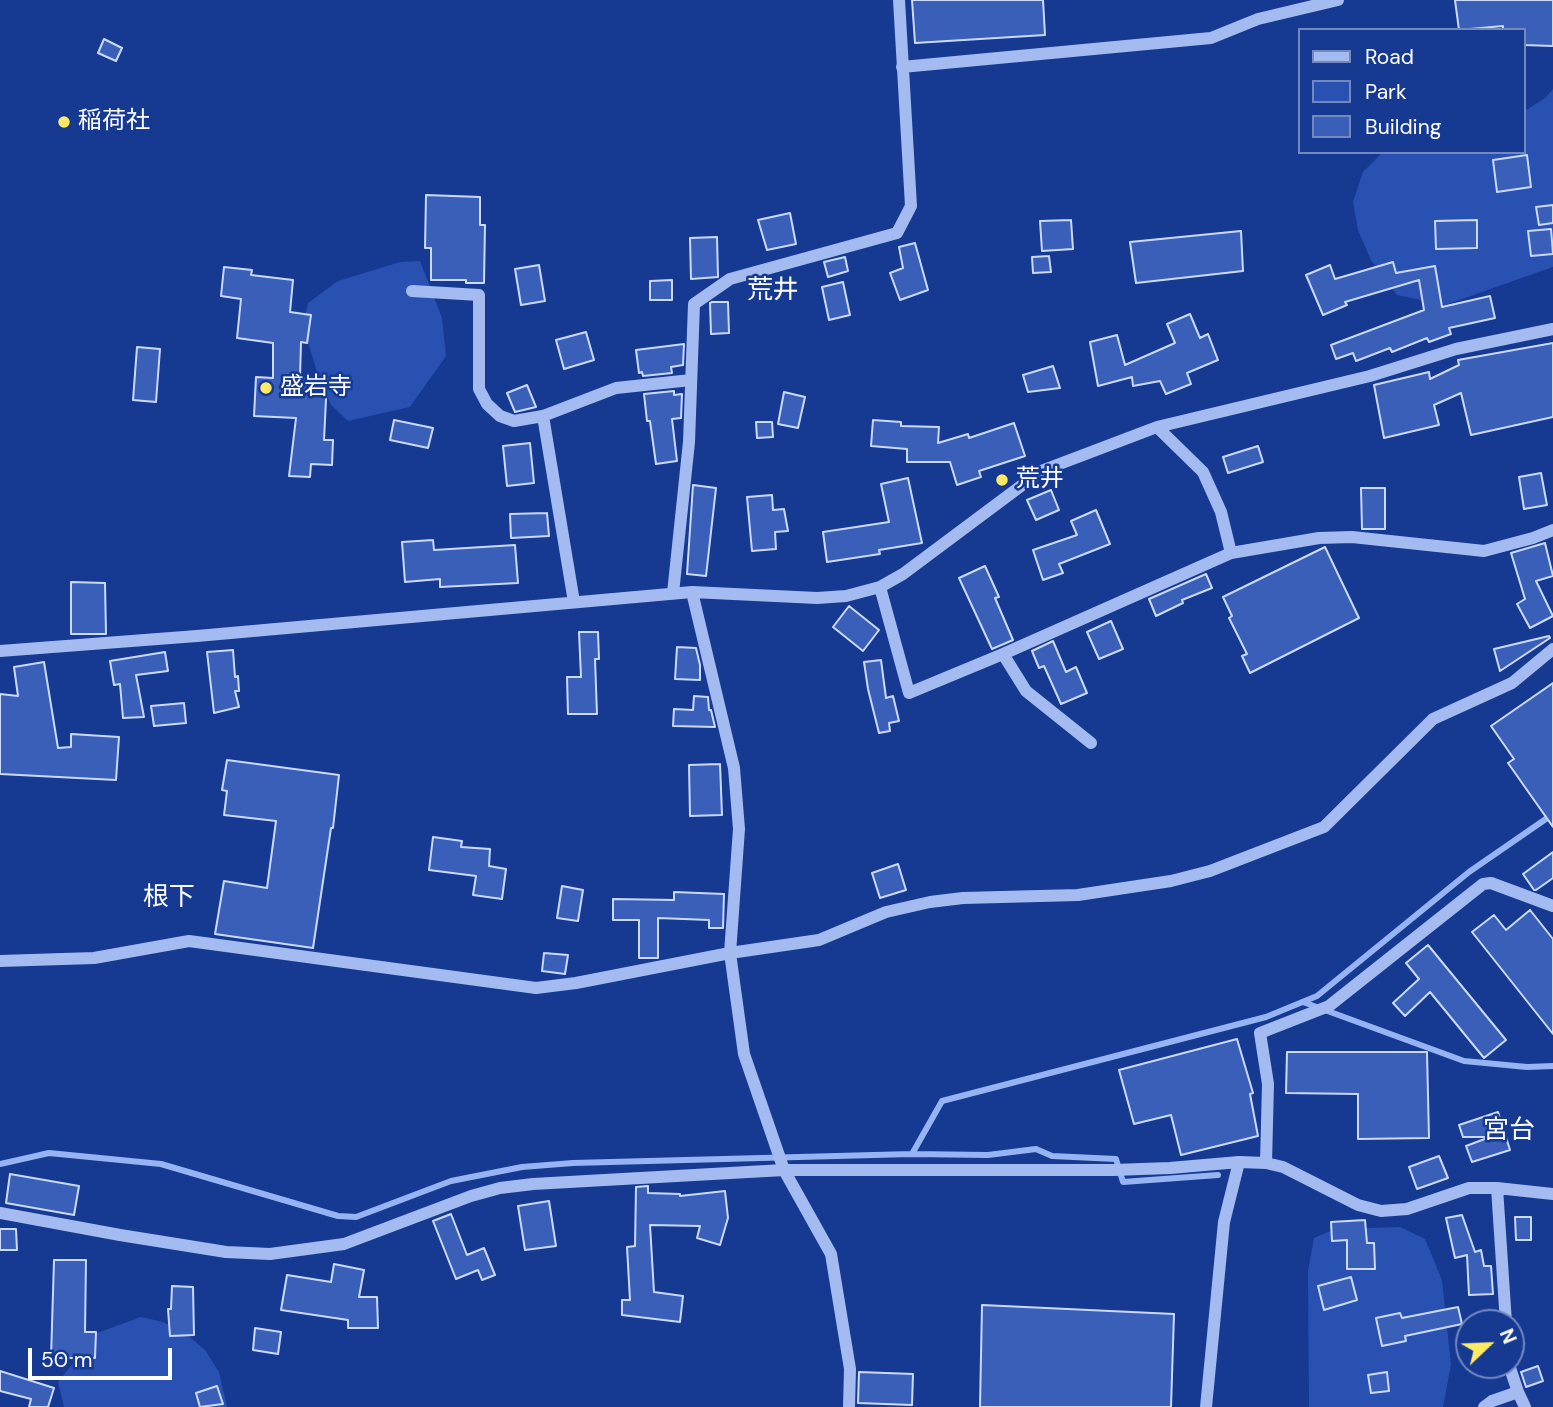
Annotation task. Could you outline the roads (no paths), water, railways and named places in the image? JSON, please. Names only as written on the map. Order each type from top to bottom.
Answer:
[{"type":"street","points":[[673,593],[689,442],[694,304],[730,279],[897,233],[911,206],[900,0]]},
{"type":"street","points":[[902,67],[1211,38],[1258,19],[1338,0]]},
{"type":"street","points":[[412,291],[479,295],[479,389],[487,404],[500,416],[514,421],[542,415],[615,388],[691,380]]},
{"type":"street","points":[[0,651],[673,593],[817,598],[846,596],[880,587],[903,574],[1041,471],[1157,427],[1370,376],[1456,349],[1553,329]]},
{"type":"street","points":[[542,415],[575,602]]},
{"type":"street","points":[[1157,427],[1203,472],[1221,512],[1231,553]]},
{"type":"street","points":[[880,587],[909,693],[1231,553],[1352,537],[1484,551],[1553,530]]},
{"type":"street","points":[[692,592],[734,768],[738,829],[730,953],[744,1054],[784,1170],[831,1254],[850,1369],[849,1407]]},
{"type":"street","points":[[0,961],[94,958],[189,942],[536,988],[819,940],[886,912],[930,902],[964,898],[1078,895],[1171,881],[1210,871],[1324,827],[1433,719],[1512,683],[1553,649]]},
{"type":"street","points":[[1003,654],[1026,691],[1091,743]]},
{"type":"street","points":[[1266,1163],[1268,1084],[1260,1033],[1329,1006],[1483,884],[1491,883],[1553,906]]},
{"type":"street","points":[[1206,1407],[1224,1222],[1239,1162]]},
{"type":"street","points":[[0,1213],[226,1252],[270,1254],[344,1244],[471,1196],[500,1188],[784,1170],[1113,1170],[1239,1162],[1266,1163],[1283,1167],[1358,1205],[1381,1211],[1407,1209],[1469,1188],[1553,1194]]},
{"type":"street","points":[[1497,1188],[1505,1309]]},
{"type":"street","points":[[1514,1379],[1525,1407]]},
{"type":"street","points":[[1484,1407],[1492,1401],[1518,1392]]},
{"type":"waterway","points":[[912,1154],[942,1101],[1266,1017],[1317,996],[1469,872],[1553,814]]},
{"type":"waterway","points":[[1303,1002],[1464,1061],[1527,1067],[1553,1066]]},
{"type":"waterway","points":[[0,1164],[49,1153],[161,1164],[338,1216],[356,1217],[451,1181],[522,1167],[573,1163],[912,1154],[988,1155],[1036,1149],[1052,1156],[1116,1159],[1123,1182],[1218,1175]]},
{"type":"place","name":"稲荷社","points":[[64,122]]},
{"type":"place","name":"盛岩寺","points":[[266,388]]},
{"type":"place","name":"荒井","points":[[1002,480]]},
{"type":"district","name":"荒井","points":[[773,291]]},
{"type":"district","name":"根下","points":[[169,898]]},
{"type":"district","name":"宮台","points":[[1509,1131]]}]
